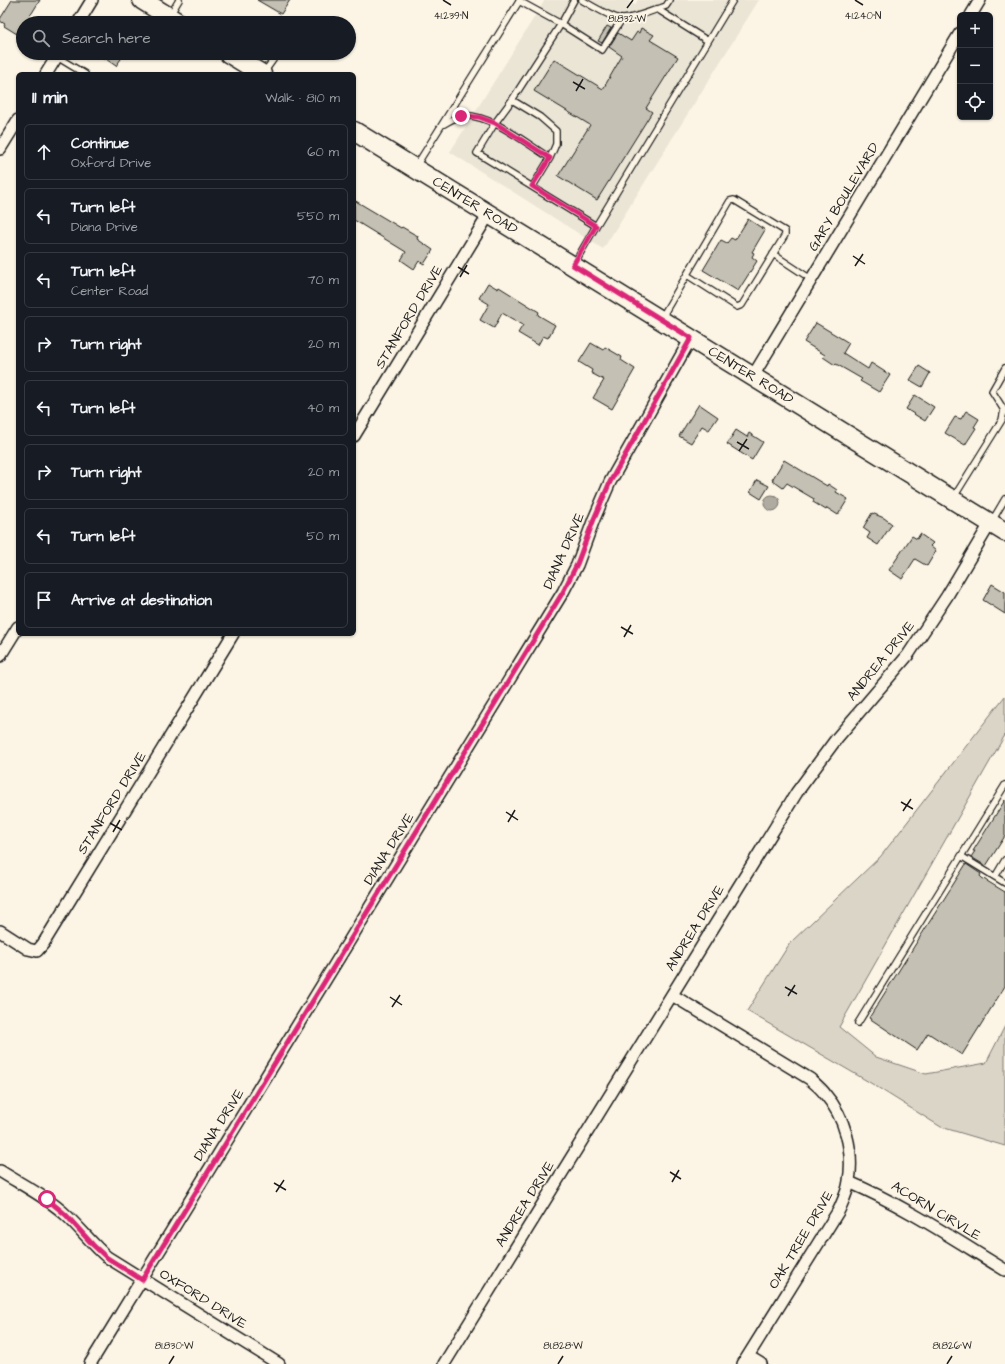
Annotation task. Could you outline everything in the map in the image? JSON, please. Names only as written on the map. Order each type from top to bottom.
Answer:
[{"type":"main road","points":[[142,0],[168,16]]},
{"type":"main road","points":[[239,60],[259,72]]},
{"type":"main road","name":"CENTER ROAD","points":[[356,132],[952,499],[1000,527]]},
{"type":"street","points":[[82,16],[92,0]]},
{"type":"street","points":[[973,12],[980,0]]},
{"type":"street","name":"GARY BOULEVARD","points":[[753,376],[957,38]]},
{"type":"street","points":[[47,72],[55,60]]},
{"type":"street","points":[[0,149],[16,123]]},
{"type":"street","name":"STANFORD DRIVE","points":[[356,429],[359,418],[489,214]]},
{"type":"street","name":"DIANA DRIVE","points":[[90,1364],[563,592],[577,564],[610,482],[691,338]]},
{"type":"street","name":"ANDREA DRIVE","points":[[444,1364],[797,792],[837,738],[908,655],[940,608],[1000,527]]},
{"type":"street","points":[[0,656],[16,630]]},
{"type":"street","name":"STANFORD DRIVE","points":[[0,931],[28,949],[36,951],[43,944],[232,636]]},
{"type":"street","name":"OAK TREE DRIVE","points":[[672,995],[810,1079],[825,1093],[835,1107],[848,1141],[850,1162],[849,1182],[839,1210],[746,1360]]},
{"type":"street","name":"OXFORD DRIVE","points":[[0,1171],[47,1199],[66,1215],[106,1257],[279,1364]]},
{"type":"street","name":"ACORN CIRVLE","points":[[849,1182],[876,1193],[901,1206],[1005,1270]]},
{"type":"street","points":[[746,1360],[761,1364]]},
{"type":"lane","points":[[175,16],[179,0]]},
{"type":"lane","points":[[415,168],[520,0],[602,50],[622,19]]},
{"type":"lane","points":[[574,0],[477,153],[596,226]]},
{"type":"lane","points":[[582,0],[599,10],[622,19],[666,6],[670,0]]},
{"type":"lane","points":[[573,265],[733,0]]},
{"type":"lane","points":[[657,9],[708,41]]},
{"type":"lane","points":[[65,60],[81,72]]},
{"type":"lane","points":[[264,72],[273,60]]},
{"type":"lane","points":[[512,100],[540,116],[556,131],[556,144],[550,158],[532,186]]},
{"type":"lane","points":[[442,125],[461,116],[479,117],[495,123],[550,158]]},
{"type":"lane","points":[[661,319],[730,201],[734,200],[785,231],[785,235],[742,305],[737,308],[687,275]]},
{"type":"lane","points":[[773,254],[811,279]]},
{"type":"lane","points":[[952,499],[1002,420],[1004,410],[992,391],[1005,368]]},
{"type":"lane","points":[[1000,527],[1005,499]]},
{"type":"lane","points":[[858,1023],[1005,785]]},
{"type":"lane","points":[[961,856],[1005,883]]},
{"type":"lane","points":[[995,877],[1005,860]]},
{"type":"shaded area","points":[[545,0],[627,0],[635,5],[638,0],[759,0],[603,249],[450,152]]},
{"type":"shaded area","points":[[769,495],[775,495],[780,500],[778,509],[775,511],[769,511],[764,506],[764,500]]},
{"type":"shaded area","points":[[1005,696],[1005,735],[839,1027],[876,1057],[926,1074],[986,1063],[1005,1026],[1005,1146],[941,1127],[869,1082],[747,1011],[790,943],[881,856]]},
{"type":"building","points":[[12,0],[40,0],[29,16],[16,16],[16,33],[4,26],[5,24],[0,21]]},
{"type":"building","points":[[257,0],[290,0],[281,14]]},
{"type":"building","points":[[607,26],[611,28],[602,43],[598,41]]},
{"type":"building","points":[[641,28],[654,35],[650,40],[678,57],[646,108],[652,112],[597,200],[558,176],[590,125],[534,91],[554,59],[603,89],[622,56],[609,47],[618,33],[631,41],[637,32],[639,33]]},
{"type":"building","points":[[107,60],[120,60],[116,66]]},
{"type":"building","points":[[356,201],[401,228],[402,227],[418,236],[417,239],[433,250],[424,264],[419,261],[414,269],[401,260],[406,252],[356,221]]},
{"type":"building","points":[[748,219],[765,230],[752,252],[754,253],[752,257],[757,261],[738,291],[703,270],[721,240],[727,243],[731,238],[735,240]]},
{"type":"building","points":[[488,283],[498,289],[499,287],[539,312],[538,315],[555,325],[548,338],[543,336],[538,345],[518,333],[523,325],[502,313],[494,328],[480,320],[489,304],[479,298]]},
{"type":"building","points":[[816,323],[849,343],[843,353],[868,369],[871,363],[890,375],[879,392],[860,381],[862,379],[823,357],[825,355],[804,342]]},
{"type":"building","points":[[591,343],[603,350],[605,347],[622,357],[621,360],[635,369],[612,409],[593,398],[604,380],[591,373],[592,370],[579,362]]},
{"type":"building","points":[[919,366],[930,373],[922,387],[910,380]]},
{"type":"building","points":[[915,395],[934,407],[925,421],[906,409]]},
{"type":"building","points":[[699,404],[718,417],[709,430],[702,426],[691,443],[679,436]]},
{"type":"building","points":[[966,411],[979,419],[974,427],[976,428],[965,445],[945,433],[955,417],[961,419]]},
{"type":"building","points":[[736,430],[747,437],[749,433],[763,442],[752,460],[727,444]]},
{"type":"building","points":[[784,460],[827,486],[828,484],[837,490],[836,492],[848,499],[838,515],[813,502],[814,499],[787,483],[783,488],[772,480]]},
{"type":"building","points":[[757,480],[769,486],[761,499],[750,492]]},
{"type":"building","points":[[872,513],[884,518],[892,524],[878,545],[867,538],[870,533],[863,528]]},
{"type":"building","points":[[920,534],[933,543],[930,546],[936,551],[927,566],[915,559],[902,579],[889,570],[912,536],[917,539]]},
{"type":"building","points":[[992,584],[1005,592],[1005,614],[983,600]]},
{"type":"building","points":[[1005,800],[1005,836],[986,866],[971,857],[975,851],[973,851]]},
{"type":"building","points":[[966,864],[981,874],[980,876],[982,878],[1005,892],[1005,986],[962,1055],[928,1033],[917,1050],[869,1018]]},
{"type":"route","points":[[47,1199],[66,1215],[106,1257],[142,1280],[563,592],[577,564],[610,482],[691,338],[573,265],[596,226],[532,186],[550,158],[495,123],[479,117],[461,116]]}]
